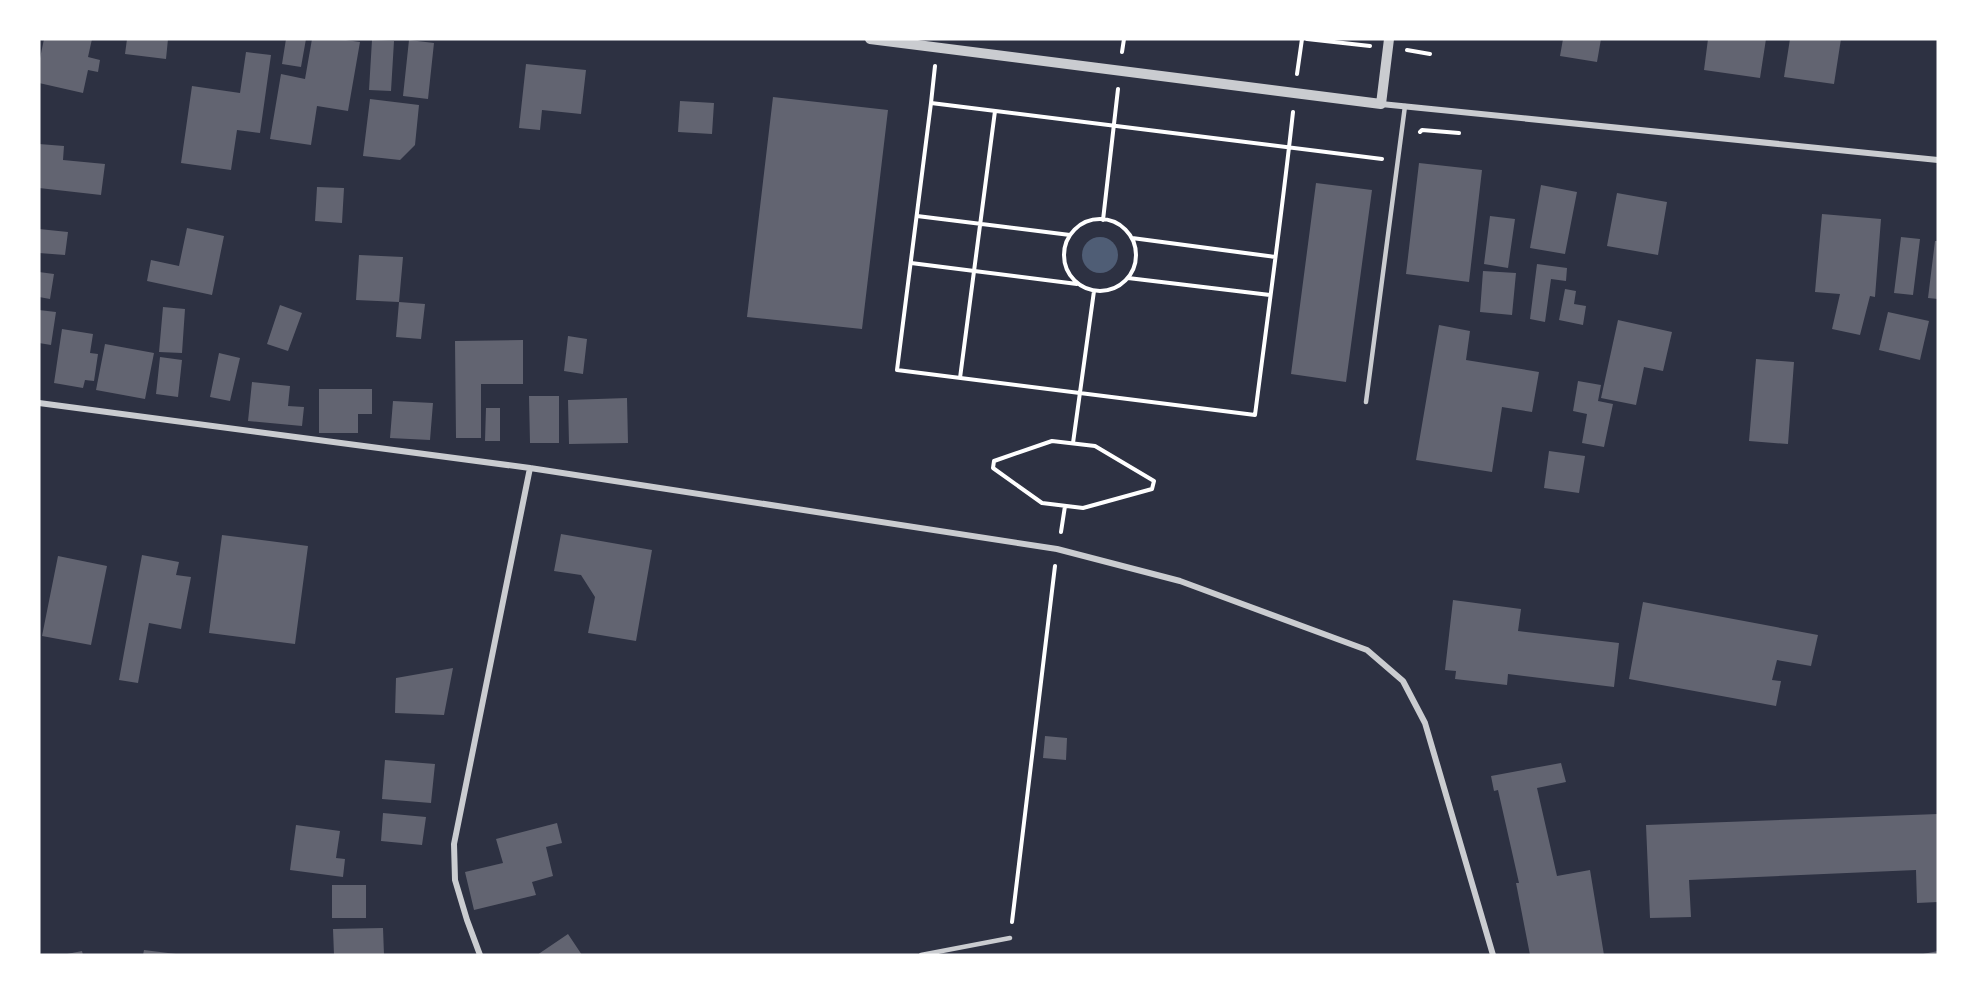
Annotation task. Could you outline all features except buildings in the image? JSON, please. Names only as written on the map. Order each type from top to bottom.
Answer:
[{"type":"street","points":[[870,39],[1381,104],[1938,160]]},
{"type":"street","points":[[1381,104],[1389,39]]},
{"type":"street","points":[[39,403],[530,468],[1057,549],[1180,581],[1367,650],[1403,681],[1425,723],[1493,955]]},
{"type":"street","points":[[480,955],[455,880],[454,844],[530,468]]},
{"type":"lane","points":[[1366,402],[1405,106]]},
{"type":"lane","points":[[921,955],[1010,938]]},
{"type":"path","points":[[938,48],[897,370],[1255,415],[1302,39]]},
{"type":"path","points":[[1103,220],[1120,71]]},
{"type":"path","points":[[931,103],[1398,161],[1422,130],[1469,134]]},
{"type":"path","points":[[960,378],[995,111]]},
{"type":"path","points":[[916,216],[1070,235]]},
{"type":"path","points":[[1103,220],[1117,224],[1128,232],[1136,254],[1135,262],[1128,278],[1116,287],[1094,291],[1073,279],[1065,265],[1064,250],[1070,235],[1081,225],[1103,220]]},
{"type":"path","points":[[1132,238],[1275,256]]},
{"type":"path","points":[[911,263],[1079,284]]},
{"type":"path","points":[[1128,278],[1270,295]]},
{"type":"path","points":[[1073,444],[1094,291]]},
{"type":"path","points":[[1052,441],[1073,444],[1095,446],[1154,481],[1152,489],[1083,508],[1042,503],[993,468],[994,460],[1052,441]]},
{"type":"path","points":[[1016,896],[1057,549],[1065,506]]},
{"type":"water","points":[[1100,237],[1112,243],[1118,255],[1112,267],[1100,273],[1088,267],[1082,255],[1088,243]]}]
